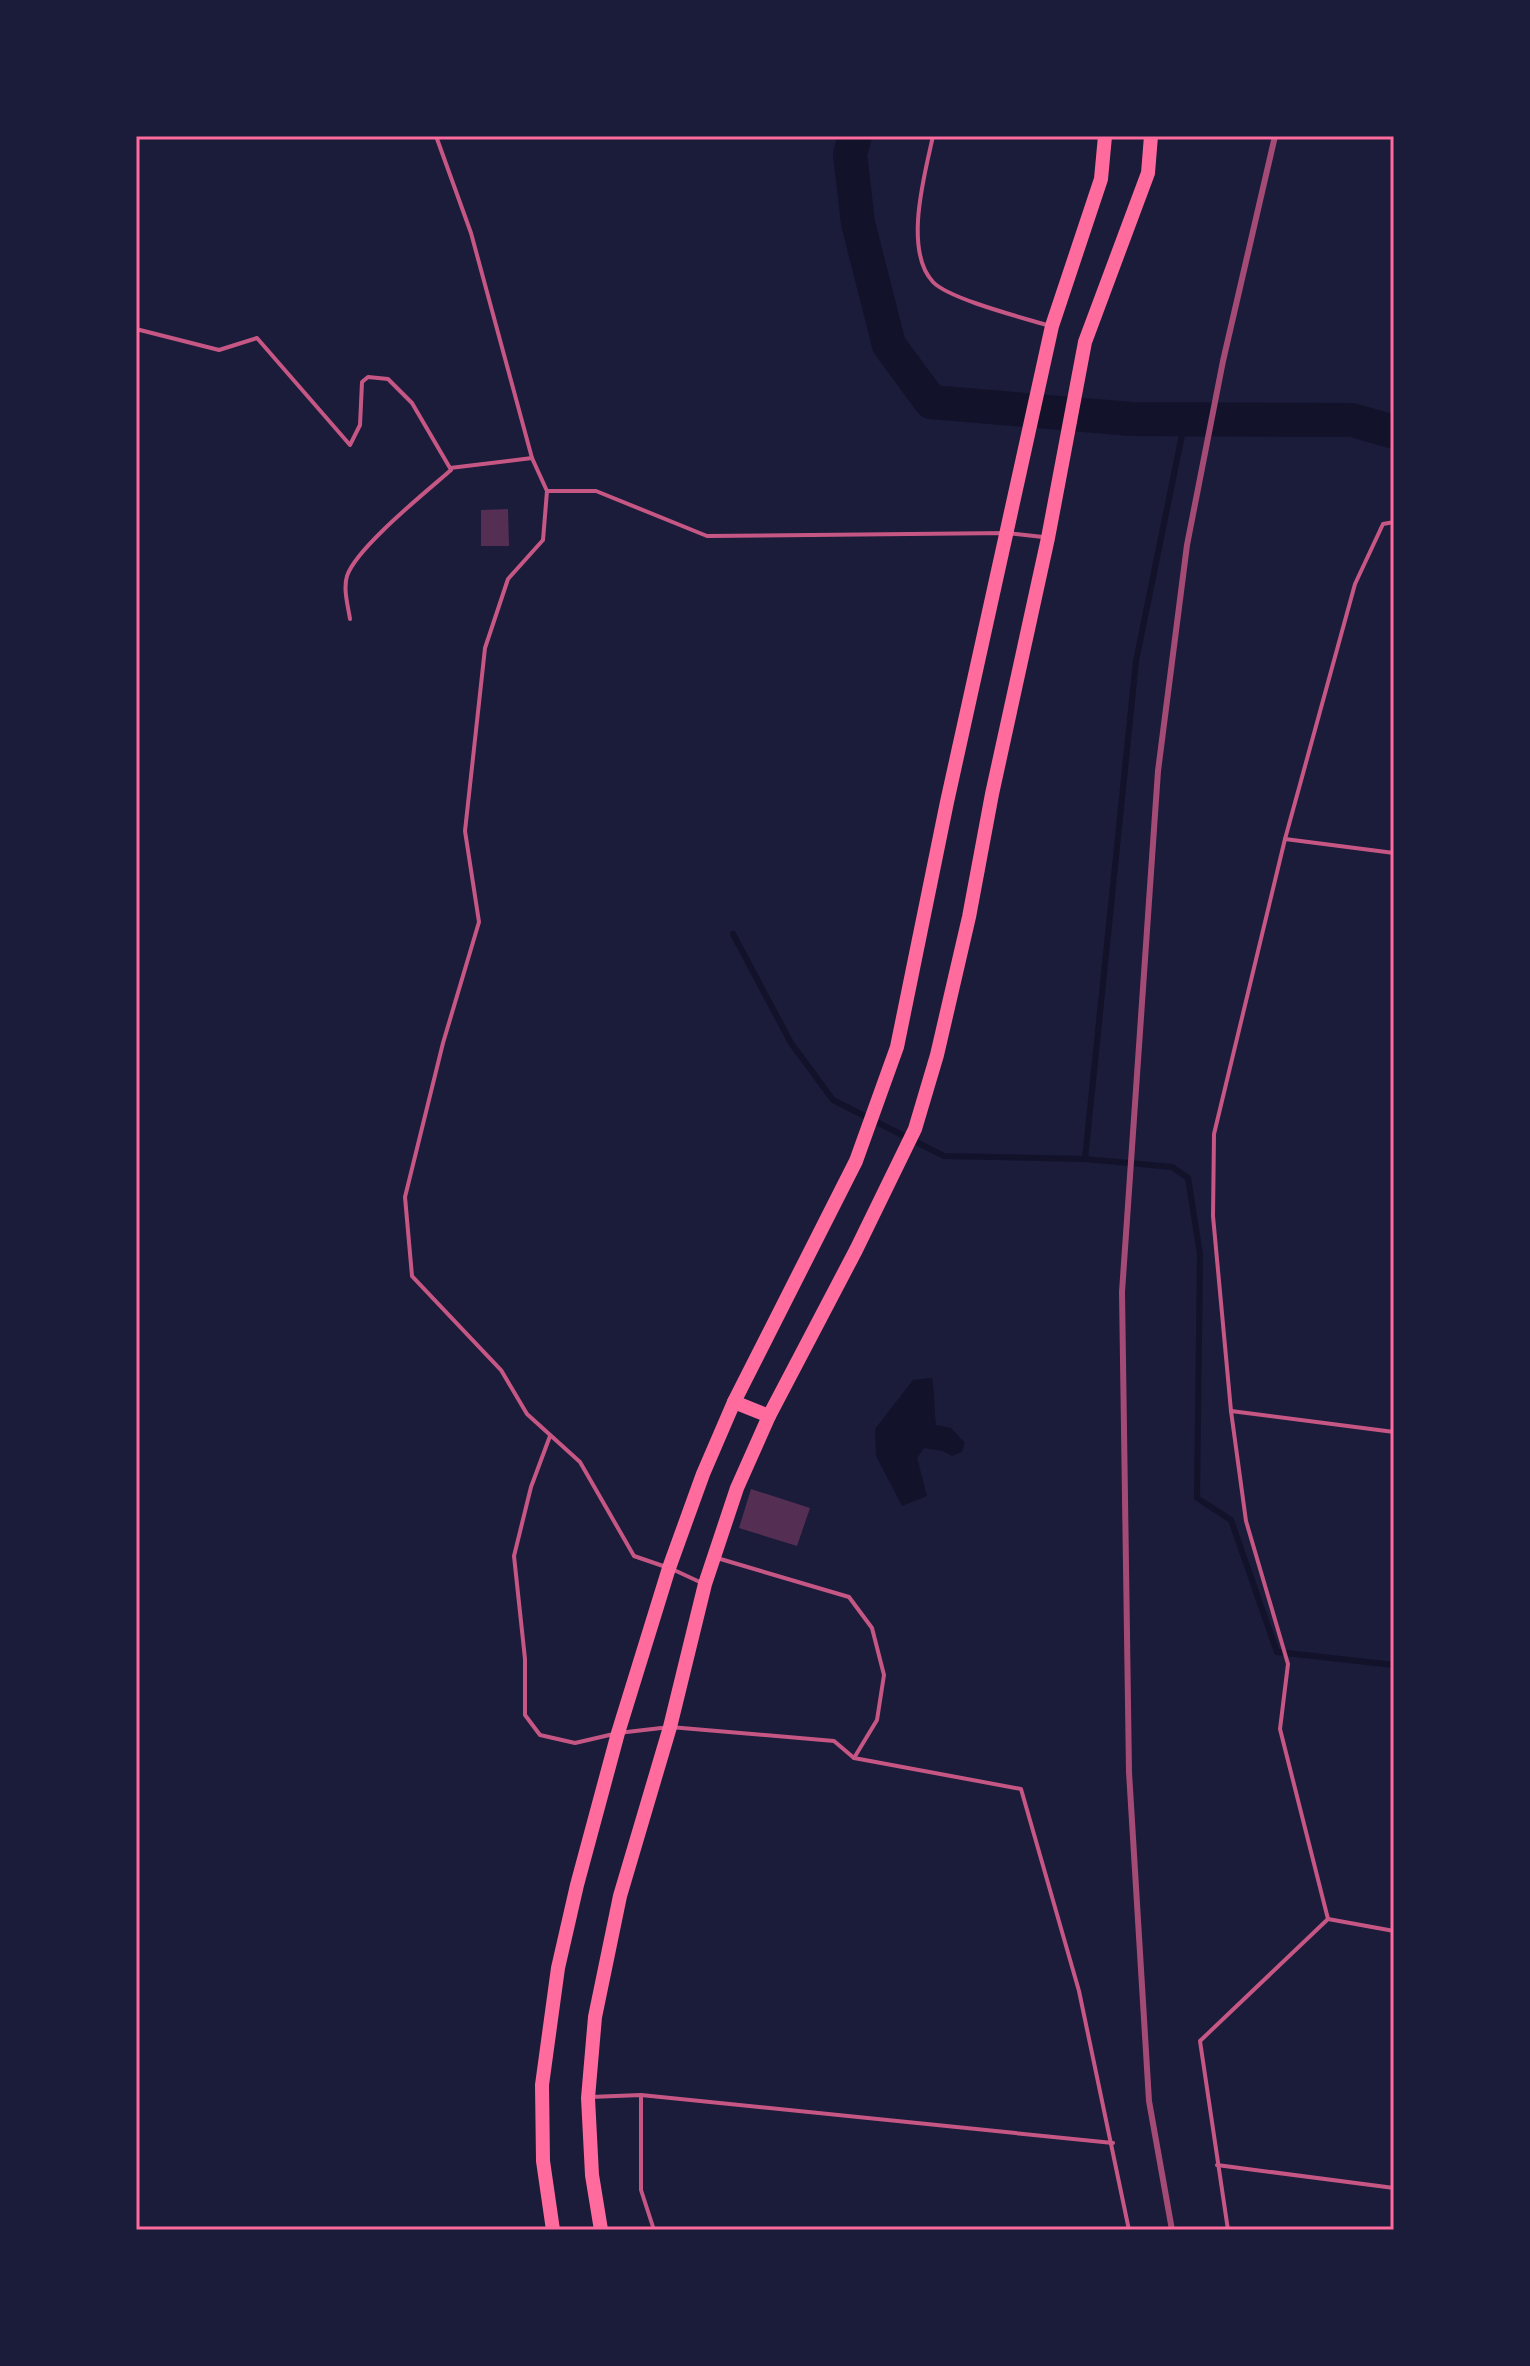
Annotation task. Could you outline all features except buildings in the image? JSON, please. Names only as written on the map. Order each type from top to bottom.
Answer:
[{"type":"main road","points":[[553,2230],[543,2161],[542,2085],[558,1968],[577,1885],[618,1733],[669,1568],[703,1474],[734,1402],[856,1161],[897,1047],[947,802],[1052,326],[1101,179],[1105,136]]},
{"type":"main road","points":[[601,2230],[592,2175],[588,2098],[595,2017],[620,1896],[670,1727],[705,1584],[737,1488],[769,1416],[915,1129],[937,1055],[969,917],[992,794],[1048,538],[1085,342],[1148,173],[1151,136]]},
{"type":"main road","points":[[734,1402],[769,1416]]},
{"type":"lane","points":[[436,136],[471,233],[532,458],[547,491],[543,540],[508,579],[485,648],[465,831],[479,922],[443,1043],[405,1197],[412,1276],[501,1370],[527,1414],[580,1462],[634,1556],[705,1584]]},
{"type":"lane","points":[[933,136],[918,204],[918,237],[925,269],[934,283],[976,304],[1052,326]]},
{"type":"lane","points":[[136,329],[219,350],[257,338],[350,445],[360,425],[362,382],[368,377],[388,379],[412,403],[450,468],[453,468]]},
{"type":"lane","points":[[350,619],[346,601],[347,576],[364,551],[399,514],[453,468],[532,458]]},
{"type":"lane","points":[[547,491],[596,491],[707,536],[1008,533],[1048,538]]},
{"type":"lane","points":[[1328,1919],[1280,1729],[1288,1664],[1246,1521],[1231,1411],[1213,1216],[1214,1134],[1285,839],[1355,584],[1383,524],[1394,522]]},
{"type":"lane","points":[[1285,839],[1394,853]]},
{"type":"lane","points":[[1231,1411],[1394,1432]]},
{"type":"lane","points":[[550,1435],[531,1487],[514,1556],[525,1659],[525,1715],[540,1735],[575,1743],[618,1733],[670,1727],[834,1741],[854,1758],[1021,1789],[1079,1991],[1129,2230]]},
{"type":"lane","points":[[715,1557],[849,1597],[872,1628],[884,1675],[877,1720],[854,1758]]},
{"type":"lane","points":[[1328,1919],[1394,1931]]},
{"type":"lane","points":[[1228,2230],[1200,2041],[1328,1919]]},
{"type":"lane","points":[[588,2098],[641,2095],[1113,2143]]},
{"type":"lane","points":[[641,2095],[641,2190],[654,2230]]},
{"type":"lane","points":[[1217,2165],[1394,2188]]},
{"type":"shaded area","points":[[932,1378],[936,1425],[951,1428],[965,1443],[962,1452],[952,1456],[924,1448],[917,1458],[927,1496],[902,1506],[876,1456],[875,1429],[913,1380]]},
{"type":"waterway","points":[[855,136],[850,154],[858,223],[889,345],[931,402],[1131,419],[1352,420],[1394,432]]},
{"type":"waterway","points":[[733,934],[791,1043],[833,1100],[944,1156],[1085,1159],[1136,661],[1185,420]]},
{"type":"waterway","points":[[1085,1159],[1172,1167],[1188,1178],[1200,1254],[1197,1498],[1231,1520],[1277,1652],[1394,1665]]},
{"type":"railway","points":[[1172,2230],[1149,2101],[1129,1772],[1122,1292],[1158,771],[1187,545],[1223,361],[1275,136]]}]
